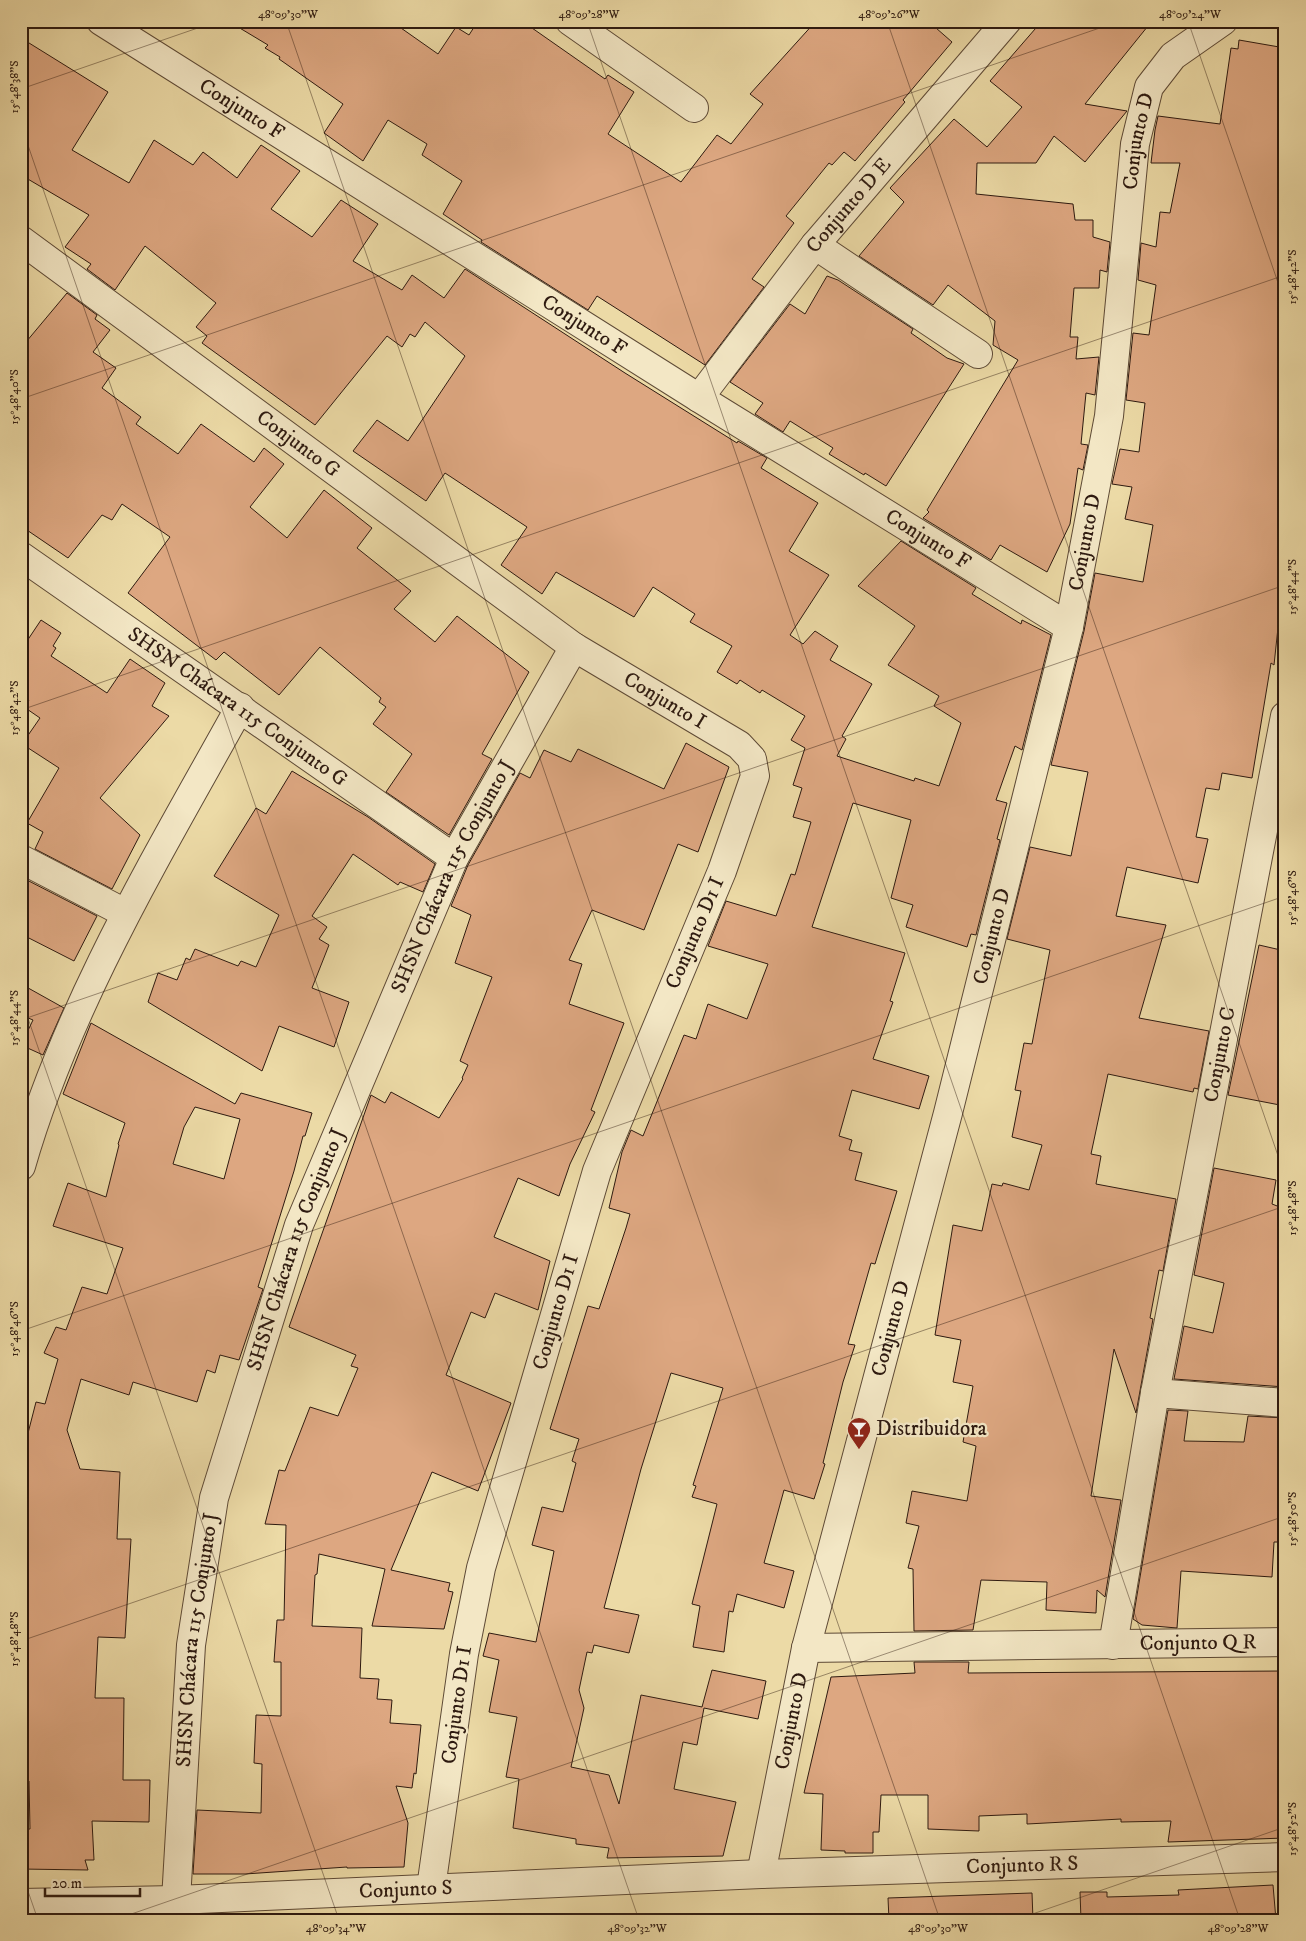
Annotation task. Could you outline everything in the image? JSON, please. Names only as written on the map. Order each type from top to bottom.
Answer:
[{"type":"street","name":"Conjunto F","points":[[101,21],[700,398],[1069,627]]},
{"type":"street","points":[[570,21],[694,108]]},
{"type":"street","name":"Conjunto D E","points":[[700,398],[815,245],[1007,21]]},
{"type":"street","name":"Conjunto D","points":[[761,1874],[806,1648],[948,1113],[1069,627],[1109,416],[1135,144],[1149,87],[1173,56],[1223,21]]},
{"type":"street","name":"Conjunto G","points":[[21,240],[574,646]]},
{"type":"street","points":[[815,245],[978,354]]},
{"type":"street","name":"SHSN Chácara 115 Conjunto G","points":[[21,556],[454,858]]},
{"type":"street","name":"Conjunto I","points":[[574,646],[739,745],[752,759]]},
{"type":"street","name":"SHSN Chácara 115 Conjunto J","points":[[176,1900],[191,1646],[214,1498],[299,1225],[454,858],[574,646]]},
{"type":"street","points":[[21,1166],[29,1106],[125,913],[240,707]]},
{"type":"street","name":"Conjunto C","points":[[1113,1646],[1155,1392],[1285,716]]},
{"type":"street","name":"Conjunto D1 I","points":[[431,1888],[464,1654],[481,1568],[597,1171],[722,870],[755,776],[752,759]]},
{"type":"street","points":[[21,859],[125,913]]},
{"type":"street","points":[[1155,1392],[1285,1403]]},
{"type":"street","name":"Conjunto Q R","points":[[806,1648],[1113,1646],[1285,1642]]},
{"type":"street","name":"Conjunto R S","points":[[761,1874],[1285,1857]]},
{"type":"street","name":"Conjunto S","points":[[21,1903],[176,1900],[761,1874]]},
{"type":"building","points":[[228,21],[391,21],[438,54],[456,27],[469,35],[478,21],[522,21],[605,79],[608,75],[634,92],[608,134],[681,182],[717,135],[731,144],[763,104],[750,94],[816,21],[928,21],[952,42],[855,161],[844,152],[832,165],[829,163],[786,216],[794,223],[752,279],[764,287],[705,365],[597,296],[588,310],[481,242],[482,240],[443,214],[462,181],[422,155],[427,144],[388,120],[363,161],[324,133],[343,104],[265,48],[268,45]]},
{"type":"building","points":[[1042,21],[1152,21],[1085,104],[1127,111],[1085,162],[1054,136],[1036,163],[977,163],[976,194],[1073,204],[1075,220],[1093,220],[1093,237],[1110,242],[1107,272],[1100,270],[1099,288],[1074,288],[1070,337],[1078,337],[1076,359],[1099,357],[1095,395],[1086,393],[1081,444],[1088,445],[1083,470],[1078,468],[1070,524],[1047,572],[1000,545],[991,560],[923,518],[929,512],[927,510],[1018,360],[993,345],[995,321],[948,285],[933,305],[859,256],[904,202],[890,188],[954,119],[987,147],[1022,107],[990,81]]},
{"type":"building","points":[[21,38],[108,92],[72,150],[129,183],[154,140],[193,165],[203,152],[237,178],[261,145],[300,171],[271,209],[312,237],[341,200],[378,224],[353,261],[402,290],[412,275],[444,298],[465,269],[625,373],[737,443],[738,441],[767,458],[761,468],[818,503],[789,551],[829,575],[790,635],[803,644],[815,631],[838,646],[830,660],[872,684],[842,736],[846,739],[837,756],[914,781],[915,778],[939,786],[961,723],[934,706],[939,696],[888,665],[915,626],[858,586],[901,541],[976,588],[972,594],[1021,624],[1022,620],[1051,635],[1022,750],[1015,746],[996,800],[1007,803],[997,839],[1000,840],[976,935],[971,934],[967,947],[906,927],[913,905],[891,898],[911,820],[853,803],[812,927],[905,953],[890,1001],[893,1002],[873,1059],[929,1076],[919,1109],[852,1090],[839,1136],[852,1140],[849,1150],[862,1153],[855,1180],[897,1191],[875,1264],[871,1263],[848,1344],[855,1345],[843,1382],[823,1463],[825,1464],[814,1499],[784,1490],[764,1563],[794,1571],[784,1608],[737,1594],[733,1612],[729,1611],[724,1652],[693,1647],[700,1606],[692,1604],[717,1504],[692,1497],[696,1486],[693,1485],[723,1388],[671,1373],[641,1469],[604,1608],[639,1615],[629,1653],[594,1645],[592,1653],[587,1652],[579,1690],[584,1708],[571,1767],[609,1775],[619,1804],[641,1695],[702,1707],[712,1670],[766,1681],[758,1719],[704,1708],[697,1745],[683,1742],[674,1789],[736,1802],[723,1856],[607,1858],[609,1848],[576,1844],[576,1839],[513,1828],[519,1779],[506,1777],[517,1717],[489,1712],[499,1660],[483,1656],[489,1633],[536,1642],[554,1551],[532,1545],[542,1507],[563,1512],[576,1463],[572,1461],[579,1439],[550,1429],[588,1306],[599,1309],[630,1214],[609,1208],[622,1152],[631,1130],[643,1136],[684,1035],[696,1039],[708,1004],[747,1019],[768,964],[708,946],[726,901],[776,916],[791,874],[795,875],[811,822],[793,817],[802,788],[793,785],[805,748],[791,740],[805,716],[762,690],[760,693],[740,680],[737,684],[717,672],[732,646],[690,622],[695,614],[653,587],[634,617],[556,572],[542,594],[501,565],[527,527],[445,473],[426,501],[353,451],[377,420],[408,441],[465,356],[425,322],[415,337],[410,334],[402,347],[387,336],[315,425],[202,343],[207,336],[196,327],[216,303],[145,246],[115,290],[87,269],[91,264],[65,247],[89,215],[21,175]]},
{"type":"building","points":[[1239,40],[1285,48],[1285,562],[1274,665],[1271,663],[1252,778],[1222,773],[1219,790],[1206,788],[1196,837],[1208,839],[1198,883],[1127,867],[1116,916],[1166,925],[1139,1018],[1209,1031],[1198,1089],[1194,1088],[1193,1092],[1108,1074],[1091,1154],[1101,1156],[1096,1184],[1176,1199],[1163,1271],[1159,1270],[1150,1318],[1153,1319],[1136,1413],[1114,1349],[1091,1496],[1121,1500],[1105,1597],[1097,1590],[1096,1613],[1046,1610],[1047,1582],[981,1580],[973,1630],[914,1631],[913,1569],[908,1568],[919,1526],[906,1523],[912,1491],[967,1501],[976,1446],[963,1442],[973,1386],[953,1382],[961,1340],[935,1335],[953,1225],[982,1231],[992,1184],[1002,1186],[1003,1183],[1029,1190],[1042,1145],[1012,1137],[1021,1091],[1015,1090],[1024,1043],[1032,1044],[1050,950],[1007,939],[1030,847],[1071,856],[1088,772],[1051,765],[1084,631],[1095,573],[1143,582],[1153,525],[1125,519],[1132,487],[1112,484],[1120,449],[1139,452],[1145,403],[1126,400],[1133,333],[1149,335],[1156,285],[1138,280],[1141,243],[1156,247],[1160,212],[1170,213],[1180,163],[1151,163],[1155,130],[1158,116],[1220,124],[1231,48],[1238,49]]},
{"type":"building","points":[[827,276],[838,280],[913,329],[911,333],[947,358],[964,364],[886,486],[829,454],[833,448],[790,421],[783,432],[755,414],[763,403],[730,382],[790,304],[805,314]]},
{"type":"building","points":[[67,293],[97,315],[95,319],[110,330],[93,352],[116,368],[102,388],[141,417],[136,424],[178,454],[201,424],[254,462],[264,448],[284,464],[250,507],[287,538],[324,490],[372,528],[357,548],[411,591],[394,609],[435,642],[457,616],[529,672],[482,754],[492,759],[449,835],[386,792],[412,754],[373,724],[386,707],[379,702],[381,698],[320,647],[279,695],[224,652],[216,660],[128,593],[170,537],[122,504],[112,520],[102,515],[68,558],[21,526],[21,348]]},
{"type":"building","points":[[41,620],[61,633],[53,646],[56,648],[51,656],[107,693],[130,659],[165,683],[152,706],[169,716],[100,798],[140,835],[112,889],[35,849],[43,832],[27,823],[59,768],[22,744],[40,718],[24,707],[29,700],[21,695],[21,650]]},
{"type":"building","points":[[686,743],[729,767],[698,852],[678,844],[644,930],[592,910],[569,960],[582,964],[569,1004],[624,1023],[591,1110],[595,1112],[570,1164],[559,1196],[518,1178],[494,1237],[550,1261],[538,1310],[495,1293],[485,1318],[471,1312],[446,1375],[511,1403],[478,1491],[432,1472],[391,1570],[450,1583],[448,1591],[453,1592],[444,1629],[372,1626],[385,1569],[319,1554],[317,1574],[315,1575],[312,1626],[362,1628],[360,1678],[379,1679],[377,1699],[392,1700],[390,1723],[421,1725],[416,1774],[414,1773],[412,1788],[396,1786],[408,1823],[404,1867],[347,1867],[245,1874],[193,1874],[197,1810],[261,1813],[262,1764],[254,1763],[256,1715],[281,1716],[281,1662],[274,1662],[277,1620],[284,1620],[286,1525],[265,1524],[279,1470],[285,1471],[310,1407],[338,1416],[358,1368],[351,1366],[356,1355],[289,1327],[371,1095],[385,1103],[391,1092],[439,1118],[463,1079],[468,1065],[460,1061],[492,977],[455,963],[471,915],[451,906],[468,865],[520,773],[530,778],[544,750],[571,762],[578,749],[664,789]]},
{"type":"building","points":[[292,771],[368,817],[435,864],[423,892],[400,882],[398,885],[353,854],[312,916],[327,927],[319,939],[329,945],[312,988],[349,1002],[334,1047],[279,1026],[262,1071],[148,1002],[158,973],[177,980],[186,958],[190,960],[195,949],[238,966],[241,961],[256,967],[279,915],[214,876],[256,808],[266,814]]},
{"type":"building","points":[[21,877],[97,916],[74,961],[21,934]]},
{"type":"building","points":[[1259,945],[1285,951],[1285,1106],[1228,1095]]},
{"type":"building","points":[[21,984],[64,1008],[43,1055],[21,1045],[33,1020],[21,1015]]},
{"type":"building","points":[[91,1023],[235,1104],[241,1093],[312,1113],[305,1136],[303,1136],[258,1287],[263,1289],[239,1360],[220,1355],[215,1373],[207,1370],[197,1402],[133,1382],[129,1395],[81,1379],[67,1430],[80,1469],[120,1472],[117,1539],[131,1539],[125,1638],[98,1637],[95,1698],[124,1698],[123,1780],[150,1780],[149,1822],[92,1821],[94,1860],[85,1860],[88,1870],[21,1869],[21,1829],[30,1829],[29,1781],[21,1781],[21,1437],[27,1437],[36,1402],[45,1404],[58,1359],[44,1353],[56,1327],[66,1330],[82,1287],[107,1294],[123,1248],[53,1226],[68,1183],[106,1197],[118,1144],[125,1123],[63,1094]],"holes":[[[195,1107],[240,1119],[224,1179],[173,1164],[184,1127]]]},
{"type":"building","points":[[1214,1168],[1276,1180],[1272,1204],[1285,1209],[1285,1245],[1279,1267],[1285,1268],[1285,1387],[1174,1379],[1184,1326],[1213,1333],[1224,1283],[1194,1275]]},
{"type":"building","points":[[1168,1410],[1188,1411],[1184,1441],[1244,1442],[1248,1416],[1285,1418],[1285,1542],[1274,1542],[1272,1577],[1181,1571],[1177,1628],[1142,1625],[1133,1619]]},
{"type":"building","points":[[914,1662],[969,1662],[968,1673],[1283,1671],[1283,1683],[1285,1683],[1285,1838],[1168,1842],[1171,1821],[1121,1822],[1121,1819],[1027,1824],[1027,1814],[979,1816],[979,1831],[928,1829],[928,1795],[881,1795],[879,1832],[873,1832],[873,1853],[845,1853],[845,1851],[821,1850],[823,1794],[804,1793],[831,1677],[915,1673]]},
{"type":"building","points":[[1273,1885],[1276,1920],[1081,1920],[1080,1892],[1107,1892],[1107,1897],[1179,1895],[1178,1890]]},
{"type":"building","points":[[1032,1893],[1033,1920],[889,1920],[888,1898]]},
{"type":"place","name":"Distribuidora","points":[[859,1450]]}]
